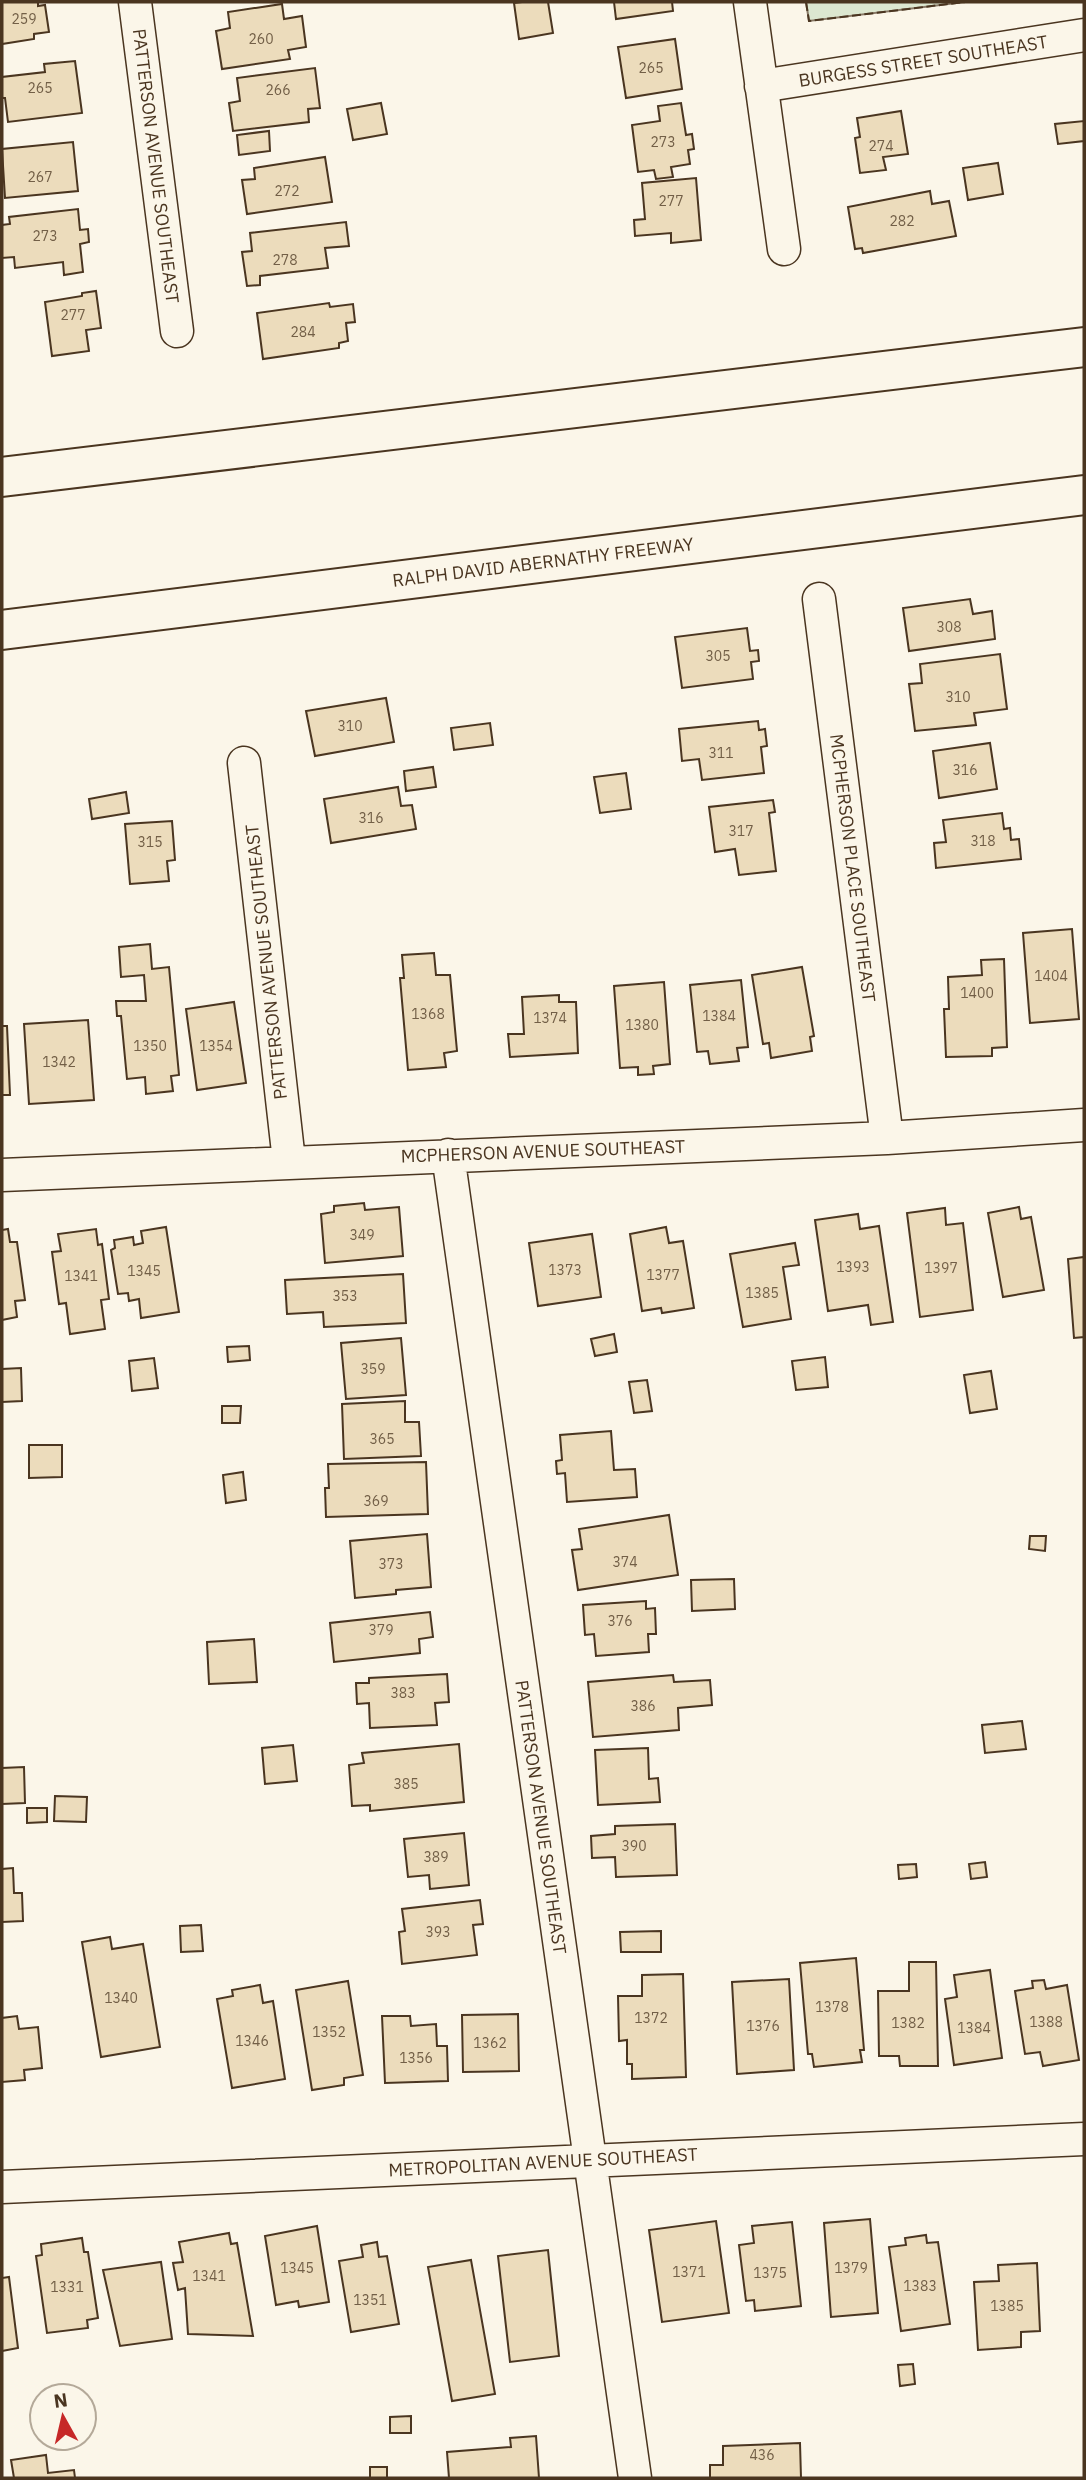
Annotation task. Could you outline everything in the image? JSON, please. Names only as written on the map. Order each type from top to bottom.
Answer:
[{"type":"highway","points":[[2,477],[1084,347]]},
{"type":"highway","name":"RALPH DAVID ABERNATHY FREEWAY","points":[[2,630],[1084,495]]},
{"type":"street","name":"PATTERSON AVENUE SOUTHEAST","points":[[135,2],[177,331]]},
{"type":"street","points":[[750,2],[784,249]]},
{"type":"street","name":"BURGESS STREET SOUTHEAST","points":[[761,86],[1084,36]]},
{"type":"street","name":"MCPHERSON PLACE SOUTHEAST","points":[[819,598],[887,1138]]},
{"type":"street","name":"PATTERSON AVENUE SOUTHEAST","points":[[244,763],[289,1161]]},
{"type":"street","name":"MCPHERSON AVENUE SOUTHEAST","points":[[2,1175],[887,1138],[1084,1125]]},
{"type":"street","name":"PATTERSON AVENUE SOUTHEAST","points":[[449,1155],[635,2478]]},
{"type":"street","name":"METROPOLITAN AVENUE SOUTHEAST","points":[[2,2186],[1084,2139]]},
{"type":"green space","points":[[806,2],[965,2],[809,21]]},
{"type":"building","points":[[2,2],[38,2],[38,6],[45,5],[49,32],[34,34],[34,39],[2,44]]},
{"type":"building","points":[[548,2],[553,33],[519,39],[514,3]]},
{"type":"building","points":[[614,2],[672,2],[673,11],[616,19]]},
{"type":"building","points":[[282,4],[284,19],[302,16],[306,47],[288,50],[290,59],[222,69],[216,31],[230,28],[228,12]]},
{"type":"building","points":[[675,39],[682,89],[626,98],[618,47]]},
{"type":"building","points":[[75,61],[82,113],[8,122],[5,98],[2,98],[2,77],[45,72],[44,64]]},
{"type":"building","points":[[315,68],[320,108],[308,109],[309,122],[233,131],[229,103],[240,101],[237,78]]},
{"type":"building","points":[[381,103],[387,134],[353,140],[347,109]]},
{"type":"building","points":[[681,103],[686,135],[692,134],[694,149],[688,150],[690,164],[671,167],[673,177],[656,179],[654,170],[638,172],[632,125],[660,121],[658,106]]},
{"type":"building","points":[[901,111],[908,154],[883,157],[886,170],[860,173],[855,138],[860,137],[857,118]]},
{"type":"building","points":[[1084,121],[1084,141],[1058,144],[1055,124]]},
{"type":"building","points":[[269,131],[270,151],[239,155],[237,135]]},
{"type":"building","points":[[73,142],[78,191],[5,198],[2,149]]},
{"type":"building","points":[[325,157],[332,202],[247,214],[242,180],[255,179],[254,168]]},
{"type":"building","points":[[998,163],[1003,194],[968,200],[963,168]]},
{"type":"building","points":[[696,178],[701,240],[671,243],[671,233],[635,236],[634,220],[645,219],[642,183]]},
{"type":"building","points":[[930,191],[932,204],[949,201],[956,236],[863,253],[862,248],[855,249],[848,207]]},
{"type":"building","points":[[78,209],[80,230],[88,229],[89,242],[80,244],[83,272],[64,275],[63,262],[15,268],[14,257],[2,258],[2,225],[10,224],[9,217]]},
{"type":"building","points":[[346,222],[349,246],[325,248],[328,268],[260,276],[260,285],[247,286],[242,252],[252,251],[250,233]]},
{"type":"building","points":[[96,291],[101,328],[86,330],[89,351],[52,356],[45,302]]},
{"type":"building","points":[[329,303],[330,307],[353,304],[355,322],[346,323],[348,341],[339,343],[339,348],[263,359],[257,313]]},
{"type":"building","points":[[970,599],[973,614],[992,611],[995,639],[909,651],[903,608]]},
{"type":"building","points":[[747,628],[750,651],[758,650],[759,661],[751,662],[753,679],[682,688],[675,637]]},
{"type":"building","points":[[1000,654],[1007,709],[974,713],[976,725],[915,731],[909,684],[922,683],[920,664]]},
{"type":"building","points":[[386,698],[394,742],[315,756],[306,711]]},
{"type":"building","points":[[758,721],[759,730],[765,729],[767,746],[761,747],[764,773],[702,780],[699,759],[682,761],[679,729]]},
{"type":"building","points":[[490,723],[493,745],[454,750],[451,728]]},
{"type":"building","points":[[990,743],[997,789],[939,798],[933,751]]},
{"type":"building","points":[[433,767],[436,787],[406,791],[404,771]]},
{"type":"building","points":[[626,773],[631,809],[600,813],[594,777]]},
{"type":"building","points":[[398,787],[401,806],[412,805],[416,829],[331,843],[324,799]]},
{"type":"building","points":[[126,792],[129,813],[92,819],[89,799]]},
{"type":"building","points":[[773,800],[775,812],[769,813],[776,871],[739,875],[735,849],[715,852],[709,807]]},
{"type":"building","points":[[1002,813],[1004,829],[1010,828],[1011,840],[1019,839],[1021,859],[936,868],[934,843],[946,842],[943,820]]},
{"type":"building","points":[[172,821],[175,860],[167,861],[169,881],[130,884],[125,824]]},
{"type":"building","points":[[1072,929],[1079,1019],[1030,1023],[1023,933]]},
{"type":"building","points":[[150,944],[152,969],[169,967],[179,1075],[171,1076],[173,1091],[146,1094],[145,1077],[127,1079],[121,1016],[117,1016],[116,1001],[146,1001],[144,975],[121,977],[119,947]]},
{"type":"building","points":[[434,953],[436,975],[450,975],[457,1051],[444,1053],[446,1067],[408,1070],[400,978],[404,978],[402,955]]},
{"type":"building","points":[[1004,959],[1007,1047],[992,1048],[992,1056],[946,1057],[944,1009],[949,1009],[948,977],[982,975],[981,960]]},
{"type":"building","points":[[802,967],[814,1036],[810,1037],[812,1051],[771,1058],[769,1043],[763,1044],[752,975]]},
{"type":"building","points":[[741,980],[748,1047],[737,1048],[739,1061],[710,1064],[708,1051],[697,1052],[690,985]]},
{"type":"building","points":[[664,982],[670,1064],[653,1066],[654,1074],[638,1075],[638,1067],[620,1068],[614,986]]},
{"type":"building","points":[[559,995],[559,1002],[576,1002],[578,1053],[510,1057],[508,1034],[524,1034],[522,997]]},
{"type":"building","points":[[234,1002],[246,1083],[197,1090],[186,1009]]},
{"type":"building","points":[[88,1020],[94,1100],[29,1104],[24,1024]]},
{"type":"building","points":[[2,1026],[7,1026],[10,1095],[2,1095]]},
{"type":"building","points":[[364,1203],[365,1210],[399,1207],[403,1256],[325,1263],[321,1214],[334,1212],[334,1206]]},
{"type":"building","points":[[1019,1207],[1021,1219],[1031,1217],[1044,1290],[1003,1297],[988,1213]]},
{"type":"building","points":[[945,1208],[946,1225],[963,1223],[973,1310],[920,1317],[907,1213]]},
{"type":"building","points":[[858,1214],[860,1229],[879,1226],[893,1322],[871,1325],[868,1305],[828,1311],[815,1220]]},
{"type":"building","points":[[166,1227],[179,1312],[141,1318],[139,1299],[129,1301],[128,1293],[118,1294],[111,1250],[115,1248],[114,1240],[133,1237],[134,1245],[143,1243],[141,1231]]},
{"type":"building","points":[[666,1227],[669,1243],[683,1241],[694,1308],[662,1313],[661,1308],[642,1311],[630,1234]]},
{"type":"building","points":[[8,1229],[10,1242],[17,1242],[25,1300],[15,1301],[17,1317],[2,1320],[2,1230]]},
{"type":"building","points":[[96,1229],[98,1245],[102,1244],[109,1299],[101,1300],[105,1329],[70,1334],[66,1303],[59,1304],[52,1252],[61,1251],[58,1234]]},
{"type":"building","points":[[592,1234],[601,1297],[538,1306],[529,1243]]},
{"type":"building","points":[[795,1243],[799,1265],[783,1267],[791,1319],[743,1327],[730,1254]]},
{"type":"building","points":[[1084,1257],[1084,1337],[1074,1338],[1068,1259]]},
{"type":"building","points":[[403,1274],[406,1323],[324,1327],[323,1312],[287,1314],[285,1280]]},
{"type":"building","points":[[614,1334],[617,1352],[595,1356],[591,1339]]},
{"type":"building","points":[[401,1338],[406,1395],[346,1399],[341,1343]]},
{"type":"building","points":[[249,1346],[250,1360],[228,1362],[227,1347]]},
{"type":"building","points":[[825,1357],[828,1387],[796,1390],[792,1361]]},
{"type":"building","points":[[154,1358],[158,1388],[132,1391],[129,1361]]},
{"type":"building","points":[[21,1368],[22,1401],[2,1402],[2,1369]]},
{"type":"building","points":[[991,1371],[997,1409],[970,1413],[964,1375]]},
{"type":"building","points":[[647,1380],[652,1411],[634,1413],[629,1382]]},
{"type":"building","points":[[405,1401],[405,1422],[419,1422],[421,1456],[344,1459],[342,1404]]},
{"type":"building","points":[[222,1406],[241,1406],[240,1423],[222,1423]]},
{"type":"building","points":[[611,1431],[614,1470],[635,1469],[637,1497],[567,1502],[565,1473],[557,1474],[556,1461],[562,1460],[560,1435]]},
{"type":"building","points":[[29,1445],[62,1445],[62,1477],[29,1478]]},
{"type":"building","points":[[426,1462],[428,1514],[326,1517],[328,1464]]},
{"type":"building","points":[[243,1472],[246,1500],[226,1503],[223,1475]]},
{"type":"building","points":[[669,1515],[678,1575],[578,1590],[572,1550],[582,1549],[579,1529]]},
{"type":"building","points":[[427,1534],[431,1587],[355,1598],[350,1541]]},
{"type":"building","points":[[1030,1536],[1046,1536],[1045,1551],[1029,1549]]},
{"type":"building","points":[[734,1579],[735,1609],[692,1611],[691,1580]]},
{"type":"building","points":[[646,1601],[646,1609],[655,1608],[656,1634],[648,1634],[649,1652],[596,1656],[594,1634],[585,1635],[583,1605]]},
{"type":"building","points":[[430,1612],[433,1637],[419,1639],[420,1653],[334,1662],[330,1623]]},
{"type":"building","points":[[254,1639],[257,1682],[209,1684],[207,1642]]},
{"type":"building","points":[[447,1674],[449,1702],[435,1703],[437,1725],[370,1728],[369,1703],[357,1704],[356,1683],[369,1683],[369,1678]]},
{"type":"building","points":[[673,1675],[674,1682],[710,1680],[712,1705],[678,1708],[679,1730],[593,1737],[588,1682]]},
{"type":"building","points":[[1022,1721],[1026,1749],[985,1753],[982,1725]]},
{"type":"building","points":[[459,1744],[464,1802],[370,1811],[370,1805],[352,1806],[349,1765],[364,1763],[362,1753]]},
{"type":"building","points":[[293,1745],[297,1781],[265,1784],[262,1748]]},
{"type":"building","points":[[648,1748],[649,1779],[658,1778],[660,1802],[598,1805],[595,1750]]},
{"type":"building","points":[[24,1767],[25,1803],[2,1804],[2,1768]]},
{"type":"building","points":[[55,1796],[87,1797],[86,1822],[54,1821]]},
{"type":"building","points":[[27,1808],[47,1808],[47,1822],[27,1823]]},
{"type":"building","points":[[675,1824],[677,1875],[616,1877],[615,1857],[592,1858],[591,1836],[615,1834],[615,1826]]},
{"type":"building","points":[[464,1833],[469,1885],[430,1889],[429,1875],[408,1877],[404,1839]]},
{"type":"building","points":[[985,1862],[987,1877],[971,1879],[969,1864]]},
{"type":"building","points":[[916,1864],[917,1877],[899,1879],[898,1865]]},
{"type":"building","points":[[13,1868],[14,1893],[22,1893],[23,1921],[2,1922],[2,1869]]},
{"type":"building","points":[[480,1900],[483,1924],[473,1925],[477,1955],[402,1964],[399,1932],[405,1931],[402,1909]]},
{"type":"building","points":[[201,1925],[203,1951],[181,1952],[180,1926]]},
{"type":"building","points":[[661,1931],[661,1952],[621,1952],[620,1932]]},
{"type":"building","points":[[110,1937],[112,1949],[143,1944],[160,2047],[101,2057],[82,1942]]},
{"type":"building","points":[[856,1958],[864,2050],[860,2050],[862,2062],[814,2067],[812,2054],[808,2054],[800,1963]]},
{"type":"building","points":[[909,1962],[936,1962],[938,2066],[900,2066],[899,2056],[879,2056],[878,1991],[909,1991]]},
{"type":"building","points":[[990,1970],[1002,2058],[954,2065],[945,1999],[957,1997],[954,1975]]},
{"type":"building","points":[[683,1974],[686,2077],[632,2079],[632,2064],[627,2064],[627,2040],[619,2041],[618,1996],[642,1996],[642,1975]]},
{"type":"building","points":[[789,1979],[794,2070],[737,2074],[732,1982]]},
{"type":"building","points":[[1044,1980],[1046,1989],[1067,1985],[1079,2060],[1043,2066],[1040,2052],[1025,2054],[1015,1991],[1033,1988],[1032,1981]]},
{"type":"building","points":[[348,1981],[363,2075],[344,2078],[344,2085],[312,2090],[296,1990]]},
{"type":"building","points":[[260,1985],[263,2003],[273,2001],[285,2079],[232,2088],[217,1999],[233,1996],[232,1990]]},
{"type":"building","points":[[518,2014],[519,2071],[463,2072],[462,2015]]},
{"type":"building","points":[[17,2016],[19,2029],[38,2027],[42,2068],[24,2070],[25,2080],[2,2082],[2,2018]]},
{"type":"building","points":[[382,2016],[410,2016],[411,2026],[436,2024],[437,2046],[447,2046],[448,2081],[385,2083]]},
{"type":"building","points":[[870,2219],[878,2313],[831,2317],[824,2223]]},
{"type":"building","points":[[716,2221],[729,2313],[662,2322],[649,2230]]},
{"type":"building","points":[[792,2222],[801,2306],[755,2311],[754,2300],[746,2301],[739,2245],[754,2243],[752,2226]]},
{"type":"building","points":[[317,2226],[329,2302],[299,2307],[298,2301],[276,2305],[265,2236]]},
{"type":"building","points":[[229,2233],[231,2244],[237,2243],[253,2336],[188,2334],[185,2288],[178,2290],[173,2263],[183,2262],[179,2242]]},
{"type":"building","points":[[926,2235],[927,2243],[938,2242],[950,2324],[901,2331],[889,2247],[906,2245],[905,2238]]},
{"type":"building","points":[[82,2238],[84,2252],[88,2252],[98,2318],[87,2320],[88,2328],[47,2333],[36,2256],[42,2255],[41,2244]]},
{"type":"building","points":[[377,2242],[379,2257],[387,2256],[399,2324],[351,2332],[339,2261],[363,2257],[361,2245]]},
{"type":"building","points":[[548,2250],[559,2356],[510,2362],[498,2256]]},
{"type":"building","points":[[471,2260],[495,2394],[452,2401],[428,2267]]},
{"type":"building","points":[[161,2262],[172,2339],[120,2346],[103,2270]]},
{"type":"building","points":[[1037,2263],[1040,2331],[1021,2332],[1021,2347],[978,2350],[974,2282],[999,2281],[998,2265]]},
{"type":"building","points":[[9,2277],[18,2348],[2,2351],[2,2278]]},
{"type":"building","points":[[913,2364],[915,2384],[900,2386],[898,2365]]},
{"type":"building","points":[[411,2416],[411,2433],[390,2433],[390,2417]]},
{"type":"building","points":[[536,2436],[539,2478],[449,2478],[447,2452],[511,2447],[510,2438]]},
{"type":"building","points":[[800,2443],[801,2478],[710,2478],[710,2465],[723,2465],[723,2446]]},
{"type":"building","points":[[46,2455],[48,2473],[74,2470],[75,2478],[14,2478],[11,2460]]},
{"type":"building","points":[[370,2467],[387,2467],[387,2478],[370,2478]]},
{"type":"fence","points":[[806,2],[809,21],[965,2]]}]
